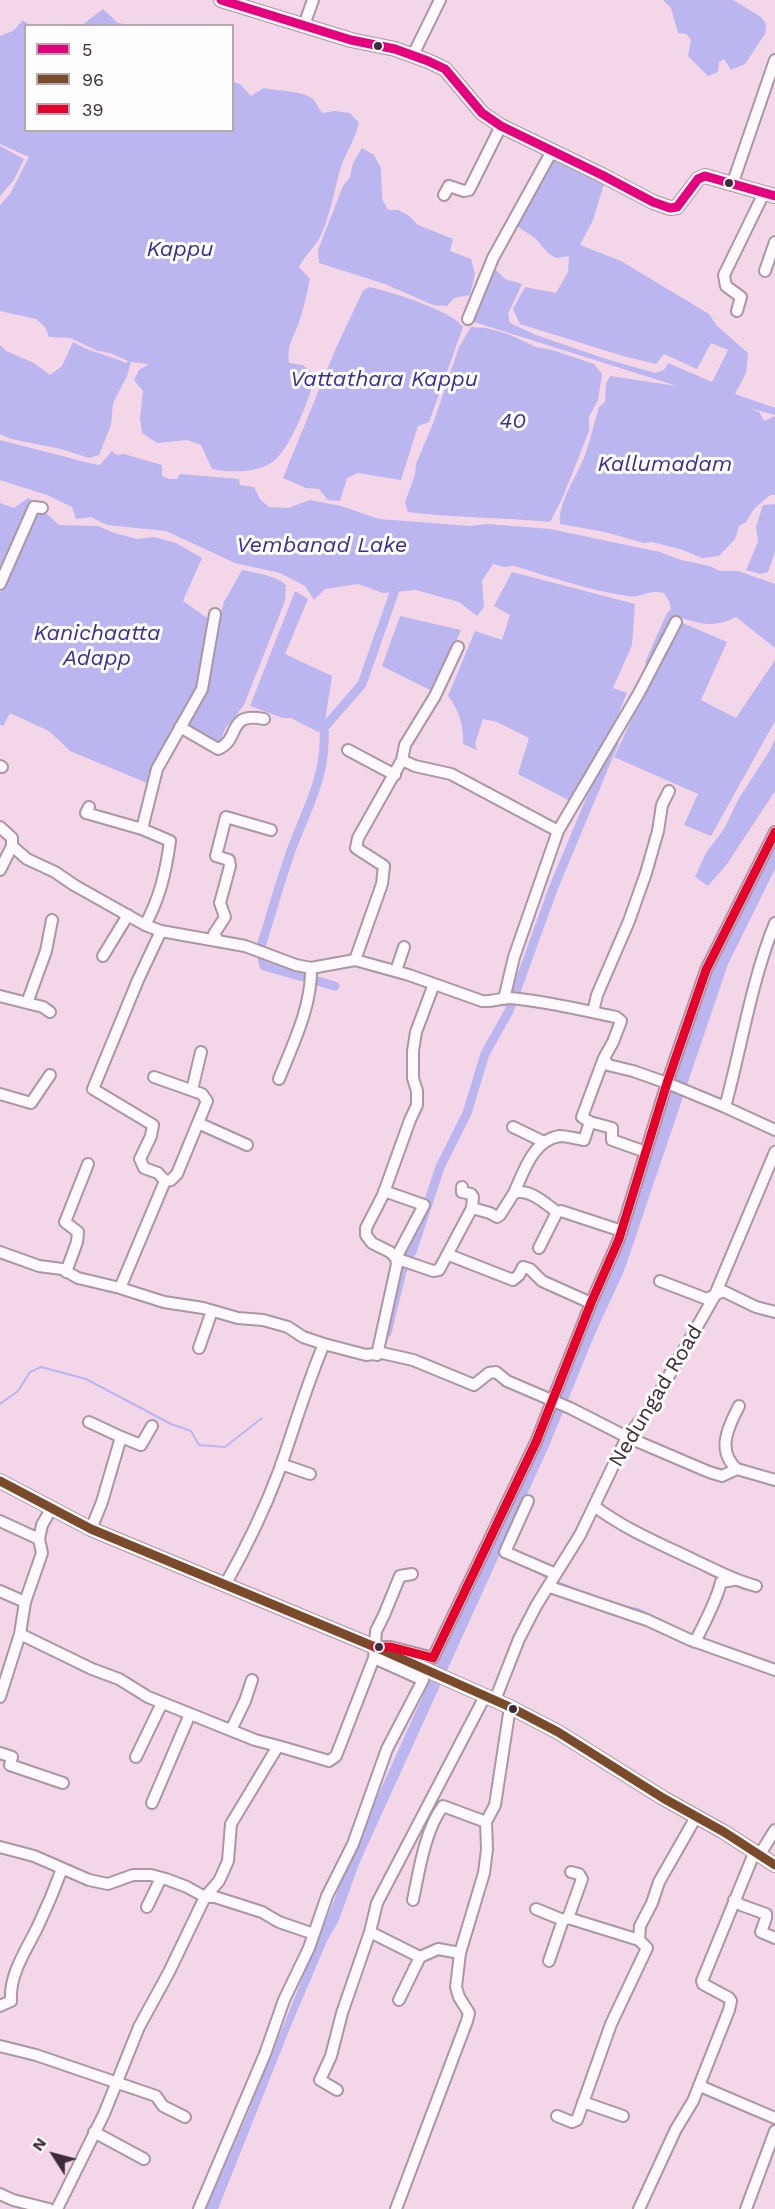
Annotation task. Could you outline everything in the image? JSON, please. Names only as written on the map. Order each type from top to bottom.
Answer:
[{"type":"main road","points":[[221,0],[243,4],[351,40],[413,55],[445,69],[482,113],[501,126],[653,202],[670,208],[677,207],[698,179],[705,176],[770,194]]},
{"type":"main road","points":[[0,1481],[91,1529],[225,1585],[375,1652],[465,1687],[488,1701],[510,1707],[558,1732],[775,1865]]},
{"type":"street","points":[[304,25],[313,0]]},
{"type":"street","points":[[413,55],[440,0]]},
{"type":"street","points":[[732,184],[770,87],[775,60]]},
{"type":"street","points":[[444,195],[449,186],[464,191],[469,190],[501,126]]},
{"type":"street","points":[[468,319],[493,258],[552,151]]},
{"type":"street","points":[[737,311],[741,297],[726,286],[724,275],[770,194]]},
{"type":"street","points":[[765,271],[775,243]]},
{"type":"street","points":[[0,584],[34,507],[42,508]]},
{"type":"street","points":[[142,829],[157,769],[202,688],[215,614]]},
{"type":"street","points":[[509,999],[514,957],[558,831],[639,693],[676,622]]},
{"type":"street","points":[[355,960],[382,884],[384,866],[356,848],[362,831],[395,775],[402,760],[405,745],[435,696],[458,647]]},
{"type":"street","points":[[180,727],[218,749],[228,741],[236,725],[242,720],[250,716],[264,719]]},
{"type":"street","points":[[348,750],[395,775]]},
{"type":"street","points":[[402,760],[415,766],[451,774],[558,831]]},
{"type":"street","points":[[593,1012],[597,995],[639,892],[658,831],[662,805],[669,791]]},
{"type":"street","points":[[88,807],[86,813],[142,829],[170,841],[164,878],[154,909],[145,925]]},
{"type":"street","points":[[218,940],[214,934],[225,917],[220,903],[230,866],[229,860],[216,856],[226,817],[271,830]]},
{"type":"street","points":[[0,827],[12,838],[12,846],[0,870]]},
{"type":"street","points":[[375,1652],[391,1647],[433,1659],[536,1443],[622,1231],[667,1083],[706,970],[775,832]]},
{"type":"street","points":[[12,846],[27,859],[55,872],[145,925],[161,931],[205,940],[218,940],[311,968],[355,960],[482,1001],[494,1002],[509,999],[555,1003],[616,1017],[621,1021],[604,1058],[582,1117],[590,1122],[612,1128],[612,1140],[646,1152]]},
{"type":"street","points":[[103,956],[128,915]]},
{"type":"street","points":[[27,1003],[46,951],[52,920]]},
{"type":"street","points":[[725,1107],[750,1001],[775,923]]},
{"type":"street","points":[[161,931],[93,1089],[153,1125],[151,1136],[140,1159],[144,1168],[158,1173],[165,1181]]},
{"type":"street","points":[[396,972],[404,947]]},
{"type":"street","points":[[279,1078],[297,1034],[312,986],[311,968]]},
{"type":"street","points":[[434,984],[416,1032],[413,1051],[413,1078],[417,1091],[417,1105],[384,1191],[366,1228],[366,1235],[372,1243],[387,1249],[402,1261],[434,1271],[439,1270],[472,1208],[473,1197],[471,1194],[462,1192],[462,1187]]},
{"type":"street","points":[[0,996],[43,1007],[50,1012]]},
{"type":"street","points":[[192,1090],[201,1052]]},
{"type":"street","points":[[604,1058],[608,1065],[667,1083],[775,1130]]},
{"type":"street","points":[[0,1094],[31,1103],[50,1075]]},
{"type":"street","points":[[154,1077],[202,1094],[207,1101],[177,1174],[171,1180],[165,1181]]},
{"type":"street","points":[[472,1208],[497,1217],[500,1215],[541,1143],[560,1136],[584,1140],[590,1122]]},
{"type":"street","points":[[198,1123],[247,1145]]},
{"type":"street","points":[[513,1127],[544,1142]]},
{"type":"street","name":"Nedungad Road","points":[[337,2090],[320,2080],[331,2056],[342,2013],[370,1932],[377,1903],[488,1701],[536,1606],[580,1535],[627,1437],[651,1407],[714,1297],[775,1152]]},
{"type":"street","points":[[66,1272],[77,1242],[78,1232],[65,1222],[88,1164]]},
{"type":"street","points":[[120,1288],[165,1181]]},
{"type":"street","points":[[377,1355],[402,1261],[424,1205],[384,1191]]},
{"type":"street","points":[[514,1193],[520,1191],[540,1199],[557,1212],[561,1211],[622,1231]]},
{"type":"street","points":[[539,1248],[557,1212]]},
{"type":"street","points":[[0,1252],[33,1264],[66,1272],[78,1278],[164,1302],[203,1308],[238,1318],[263,1320],[288,1327],[303,1337],[366,1355],[382,1353],[413,1360],[474,1385],[489,1373],[496,1372],[507,1381],[570,1408],[627,1437],[722,1476],[737,1469]]},
{"type":"street","points":[[449,1255],[513,1280],[519,1275],[521,1268],[526,1268],[542,1281],[591,1303]]},
{"type":"street","points":[[660,1281],[707,1299],[723,1292],[756,1307],[775,1312]]},
{"type":"street","points":[[199,1348],[212,1311]]},
{"type":"street","points":[[225,1585],[250,1538],[281,1464],[313,1368],[324,1344]]},
{"type":"street","points":[[739,1406],[724,1443],[729,1462],[737,1469],[775,1480]]},
{"type":"street","points":[[88,1422],[141,1445],[152,1426]]},
{"type":"street","points":[[91,1529],[102,1502],[121,1437]]},
{"type":"street","points":[[281,1464],[310,1474]]},
{"type":"street","points":[[528,1500],[505,1552],[552,1582],[775,1670]]},
{"type":"street","points":[[594,1506],[650,1540],[734,1580],[756,1586]]},
{"type":"street","points":[[0,1693],[20,1634],[26,1602],[42,1553],[39,1539],[42,1526],[51,1509]]},
{"type":"street","points":[[0,1521],[39,1539]]},
{"type":"street","points":[[20,1634],[92,1669],[119,1679],[162,1703],[231,1730],[329,1761],[336,1756],[375,1652],[376,1630],[400,1576],[412,1574]]},
{"type":"street","points":[[697,1638],[718,1595],[721,1582],[734,1580]]},
{"type":"street","points":[[0,1591],[26,1602]]},
{"type":"street","points":[[199,2209],[265,2054],[279,2012],[314,1934],[327,1896],[352,1844],[387,1749],[423,1680],[375,1652]]},
{"type":"street","points":[[231,1730],[252,1680]]},
{"type":"street","points":[[136,1757],[162,1703]]},
{"type":"street","points":[[396,2209],[469,2013],[456,1987],[459,1953],[484,1873],[487,1849],[486,1822],[495,1805],[510,1707]]},
{"type":"street","points":[[152,1803],[190,1714]]},
{"type":"street","points":[[57,2209],[118,2082],[139,2027],[169,1972],[205,1897],[219,1881],[228,1861],[231,1824],[278,1746]]},
{"type":"street","points":[[0,1753],[12,1757],[10,1765],[63,1783]]},
{"type":"street","points":[[413,1900],[422,1857],[436,1814],[442,1806],[486,1822]]},
{"type":"street","points":[[639,1940],[640,1926],[659,1882],[696,1817]]},
{"type":"street","points":[[639,2209],[676,2128],[700,2086],[731,2001],[703,1984],[702,1981],[734,1900],[757,1853],[775,1830]]},
{"type":"street","points":[[1,1850],[34,1856],[89,1880],[108,1884],[133,1875],[161,1878],[187,1887],[205,1897],[215,1896],[262,1912],[279,1922],[314,1934]]},
{"type":"street","points":[[0,2006],[11,2001],[10,1990],[21,1958],[42,1917],[62,1869]]},
{"type":"street","points":[[549,1960],[582,1879],[579,1874],[571,1872]]},
{"type":"street","points":[[147,1907],[161,1878]]},
{"type":"street","points":[[734,1900],[766,1914],[760,1932],[775,1938]]},
{"type":"street","points":[[536,1910],[639,1940],[647,1948],[611,2024],[577,2120],[572,2122],[557,2116]]},
{"type":"street","points":[[370,1932],[420,1957]]},
{"type":"street","points":[[399,2000],[420,1957],[438,1949],[459,1953]]},
{"type":"street","points":[[0,2046],[156,2096],[163,2106],[185,2116]]},
{"type":"street","points":[[700,2086],[775,2118]]},
{"type":"street","points":[[583,2102],[623,2116]]},
{"type":"street","points":[[746,2209],[775,2131]]},
{"type":"street","points":[[94,2132],[144,2158]]},
{"type":"street","points":[[0,2194],[13,2200],[49,2209]]},
{"type":"water","points":[[663,0],[733,0],[761,17],[766,24],[765,34],[745,64],[731,70],[724,59],[719,62],[718,72],[708,76],[688,56],[691,40],[686,34],[678,33],[671,8]]},
{"type":"water","points":[[103,9],[118,23],[124,24],[83,24]]},
{"type":"water","name":"Kappu","points":[[23,20],[28,24],[24,24],[24,132],[234,132],[234,82],[240,84],[251,96],[264,88],[305,95],[314,100],[322,113],[335,111],[350,113],[359,123],[340,170],[323,229],[299,267],[310,279],[301,317],[290,346],[289,363],[303,365],[315,377],[294,433],[281,453],[269,464],[245,471],[212,469],[201,445],[187,440],[157,443],[142,433],[140,418],[143,391],[134,380],[139,370],[149,364],[131,362],[127,376],[113,403],[111,425],[99,455],[89,458],[61,449],[11,439],[0,434],[0,345],[6,351],[34,363],[50,375],[62,366],[73,342],[126,363],[128,361],[70,338],[49,337],[45,327],[36,319],[0,311],[0,205],[10,194],[29,157],[0,144],[0,36],[13,31]]},
{"type":"water","points":[[0,146],[24,159],[14,180],[0,196]]},
{"type":"water","points":[[362,148],[374,155],[381,168],[382,199],[388,210],[398,210],[408,215],[418,225],[453,239],[450,251],[471,259],[475,274],[470,295],[454,298],[447,306],[433,305],[385,284],[319,263],[318,250],[343,186],[350,177],[353,163]]},
{"type":"water","name":"Kallumadam","points":[[553,160],[604,184],[593,220],[580,245],[621,261],[709,314],[717,326],[748,353],[746,373],[735,394],[775,408],[775,415],[749,408],[759,412],[764,421],[775,416],[775,495],[770,495],[754,509],[746,522],[739,526],[735,539],[719,556],[702,558],[683,550],[652,542],[644,543],[605,532],[560,524],[564,499],[584,458],[599,407],[605,402],[606,384],[610,376],[677,386],[471,321],[487,281],[495,269],[505,279],[522,284],[508,314],[510,323],[536,335],[606,359],[655,373],[664,370],[668,363],[712,382],[728,350],[711,343],[697,369],[664,354],[656,364],[520,324],[513,309],[525,287],[556,293],[568,272],[569,256],[556,258],[548,253],[535,238],[515,225],[541,176]]},
{"type":"water","name":"Vattathara Kappu","points":[[369,287],[434,308],[463,327],[429,422],[418,426],[401,480],[358,473],[347,478],[340,501],[328,500],[319,489],[306,488],[283,478],[336,348],[363,291]]},
{"type":"water","name":"40","points":[[471,327],[486,328],[508,334],[536,347],[594,364],[602,374],[598,400],[589,417],[589,431],[562,499],[550,522],[408,512],[405,502],[415,475],[416,464],[434,421],[459,347]]},
{"type":"water","name":"Vembanad Lake","points":[[0,440],[100,465],[112,451],[117,455],[124,454],[162,465],[162,476],[169,479],[177,479],[180,474],[239,479],[240,485],[254,487],[260,499],[269,507],[288,508],[310,500],[341,506],[379,519],[550,529],[660,552],[720,571],[738,571],[775,584],[775,648],[736,617],[719,623],[704,624],[671,615],[670,603],[664,593],[653,592],[638,596],[614,594],[514,566],[505,567],[493,564],[482,581],[484,607],[477,616],[459,602],[416,590],[383,593],[358,584],[325,589],[314,600],[305,586],[280,573],[235,563],[166,531],[107,525],[91,517],[76,519],[72,507],[47,495],[0,480]]},
{"type":"water","points":[[28,498],[32,500],[0,577],[0,503],[14,508]]},
{"type":"water","points":[[775,504],[775,552],[768,572],[760,574],[746,570],[758,542],[756,527],[763,505]]},
{"type":"water","name":"Kanichaatta Adapp","points":[[36,510],[47,514],[59,525],[98,526],[137,539],[154,537],[176,543],[202,558],[183,601],[210,620],[195,691],[147,783],[70,751],[49,731],[10,713],[3,726],[0,724],[0,594]]},
{"type":"water","points":[[242,570],[265,575],[282,582],[286,585],[285,601],[244,705],[225,729],[219,745],[185,728],[224,602]]},
{"type":"water","points":[[512,572],[635,604],[632,645],[613,688],[627,693],[580,806],[518,774],[529,738],[497,722],[483,719],[475,744],[477,750],[463,744],[460,718],[448,696],[475,631],[502,640],[510,615],[494,606]]},
{"type":"water","points":[[295,591],[308,599],[285,654],[332,676],[324,728],[318,732],[291,718],[283,718],[250,706]]},
{"type":"water","points":[[400,616],[461,630],[434,692],[382,666]]},
{"type":"water","points":[[678,621],[727,642],[701,700],[736,718],[775,660],[775,721],[711,836],[684,825],[698,794],[614,757]]},
{"type":"water","points":[[775,739],[775,791],[727,864],[708,886],[695,877],[706,853],[724,829],[738,800]]},
{"type":"water","points":[[775,846],[775,869],[728,964],[624,1271],[595,1334],[549,1446],[359,1864],[339,1920],[327,1941],[290,2028],[218,2209],[206,2209],[248,2113],[362,1831],[466,1600],[514,1503],[550,1417],[633,1215],[671,1090],[713,967]]},
{"type":"waterway","points":[[335,986],[264,966],[260,949],[292,848],[315,790],[323,760],[324,728],[362,684],[394,593]]},
{"type":"waterway","points":[[650,662],[671,615]]},
{"type":"waterway","points":[[387,1333],[402,1271],[413,1249],[440,1167],[467,1113],[485,1054],[509,1011],[553,889],[614,743]]},
{"type":"waterway","points":[[0,1404],[18,1391],[30,1372],[41,1367],[86,1379],[171,1424],[191,1431],[199,1445],[225,1447],[262,1418]]},
{"type":"waterway","points":[[531,1569],[550,1579]]},
{"type":"waterway","points":[[555,1581],[597,1598]]},
{"type":"waterway","points":[[625,1607],[638,1609],[661,1621]]},
{"type":"waterway","points":[[767,1662],[775,1664]]},
{"type":"transit line","name":"5","points":[[221,0],[351,40],[395,49],[428,61],[445,69],[482,113],[501,126],[653,202],[670,208],[677,207],[698,179],[705,176],[775,196]]},
{"type":"transit line","name":"39","points":[[375,1647],[391,1647],[433,1658],[536,1442],[619,1239],[667,1083],[706,970],[775,832]]},
{"type":"transit line","name":"96","points":[[0,1481],[91,1529],[375,1647],[510,1707],[558,1732],[775,1865]]}]
